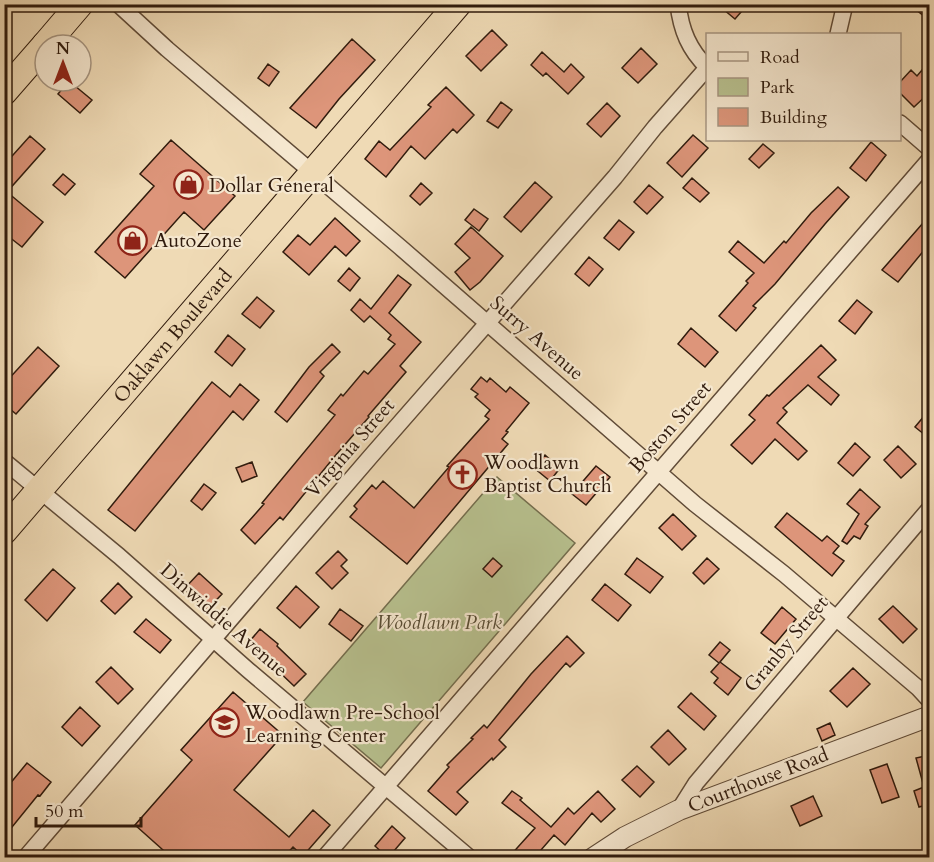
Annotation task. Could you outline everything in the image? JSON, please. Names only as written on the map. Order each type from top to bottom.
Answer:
[{"type":"highway","points":[[55,33],[80,4]]},
{"type":"highway","name":"Oaklawn Boulevard","points":[[4,531],[458,4]]},
{"type":"highway","points":[[4,92],[33,59]]},
{"type":"street","name":"Surry Avenue","points":[[118,4],[167,49],[313,172],[695,504],[784,574],[918,688],[930,701]]},
{"type":"street","points":[[678,4],[680,23],[687,43],[706,67]]},
{"type":"street","points":[[838,33],[845,4]]},
{"type":"street","name":"Virginia Street","points":[[25,858],[706,69]]},
{"type":"street","points":[[901,124],[930,149]]},
{"type":"street","name":"Boston Street","points":[[324,858],[930,159]]},
{"type":"street","name":"Dinwiddie Avenue","points":[[4,461],[40,489],[470,858]]},
{"type":"street","name":"Granby Street","points":[[679,810],[696,783],[930,508]]},
{"type":"street","name":"Courthouse Road","points":[[593,858],[625,837],[679,810],[930,716]]},
{"type":"green space","name":"Woodlawn Park","points":[[497,477],[575,543],[381,768],[303,702]]},
{"type":"building","points":[[717,4],[748,4],[735,19]]},
{"type":"building","points":[[909,4],[930,4],[930,12],[925,17]]},
{"type":"building","points":[[492,30],[507,45],[481,71],[466,56]]},
{"type":"building","points":[[352,39],[375,60],[316,128],[290,108]]},
{"type":"building","points":[[641,48],[657,64],[638,83],[622,68]]},
{"type":"building","points":[[542,52],[564,72],[571,64],[584,77],[568,94],[546,73],[543,76],[531,65]]},
{"type":"building","points":[[268,64],[279,72],[269,86],[258,78]]},
{"type":"building","points":[[911,70],[917,76],[922,70],[930,77],[930,92],[914,107],[901,94],[901,81]]},
{"type":"building","points":[[446,87],[474,115],[457,133],[453,129],[425,159],[411,146],[386,177],[365,159],[379,141],[390,150],[431,107],[428,105]]},
{"type":"building","points":[[84,93],[92,100],[80,113],[58,94]]},
{"type":"building","points":[[501,102],[512,110],[498,128],[487,121]]},
{"type":"building","points":[[607,103],[620,116],[601,137],[587,124]]},
{"type":"building","points":[[693,135],[708,148],[682,177],[667,163]]},
{"type":"building","points":[[30,136],[45,149],[7,192],[43,222],[22,247],[4,233],[4,165]]},
{"type":"building","points":[[171,140],[235,196],[204,230],[184,212],[125,278],[95,252],[154,186],[140,174]]},
{"type":"building","points":[[871,142],[886,155],[866,181],[850,168]]},
{"type":"building","points":[[763,144],[774,153],[759,168],[749,159]]},
{"type":"building","points":[[63,174],[75,184],[65,195],[53,185]]},
{"type":"building","points":[[692,178],[709,193],[700,202],[683,188]]},
{"type":"building","points":[[535,182],[552,197],[521,232],[504,217]]},
{"type":"building","points":[[421,183],[432,193],[420,205],[410,196]]},
{"type":"building","points":[[649,185],[663,197],[647,214],[634,202]]},
{"type":"building","points":[[838,187],[849,197],[775,284],[753,306],[756,308],[736,331],[719,316],[754,273],[729,252],[738,241],[764,263],[784,241],[786,243],[811,213]]},
{"type":"building","points":[[474,209],[488,219],[479,231],[465,220]]},
{"type":"building","points":[[930,215],[930,243],[898,282],[882,270]]},
{"type":"building","points":[[335,218],[360,241],[346,256],[335,246],[309,275],[283,252],[298,235],[310,245]]},
{"type":"building","points":[[619,220],[634,232],[619,250],[604,238]]},
{"type":"building","points":[[471,227],[503,256],[470,290],[455,272],[470,258],[455,244]]},
{"type":"building","points":[[589,257],[603,269],[589,286],[575,274]]},
{"type":"building","points":[[349,268],[360,278],[350,291],[338,281]]},
{"type":"building","points":[[398,275],[411,285],[389,313],[421,342],[400,366],[406,372],[283,520],[280,517],[255,544],[241,530],[335,415],[328,410],[341,394],[343,396],[364,371],[368,374],[395,344],[388,339],[391,335],[370,316],[364,322],[351,310],[360,299],[371,309]]},
{"type":"building","points":[[257,297],[274,311],[260,328],[242,314]]},
{"type":"building","points":[[857,300],[872,312],[855,334],[839,321]]},
{"type":"building","points":[[691,328],[718,352],[705,367],[678,344]]},
{"type":"building","points":[[228,335],[245,349],[232,366],[215,352]]},
{"type":"building","points":[[332,344],[340,352],[320,372],[324,376],[287,422],[275,412],[309,367]]},
{"type":"building","points":[[821,345],[836,360],[818,377],[839,395],[831,405],[808,385],[783,408],[787,412],[777,423],[807,451],[798,460],[775,439],[752,464],[731,445],[755,420],[749,415],[767,395],[769,396]]},
{"type":"building","points":[[38,347],[59,366],[16,414],[4,404],[4,384]]},
{"type":"building","name":"Woodlawn Baptist Church","points":[[481,377],[487,382],[490,378],[506,392],[510,387],[529,403],[506,431],[508,432],[502,439],[508,444],[407,564],[350,517],[357,509],[354,506],[372,485],[376,489],[383,481],[414,508],[449,467],[447,466],[489,419],[485,416],[490,410],[475,397],[478,394],[471,389]]},
{"type":"building","points":[[212,382],[230,397],[240,384],[259,400],[243,420],[233,411],[135,531],[108,510]]},
{"type":"building","points":[[930,409],[930,439],[915,427]]},
{"type":"building","points":[[855,443],[870,457],[853,476],[838,463]]},
{"type":"building","points":[[898,446],[916,464],[901,478],[884,460]]},
{"type":"building","points":[[545,455],[560,468],[550,481],[534,468]]},
{"type":"building","points":[[252,462],[257,476],[242,482],[236,468]]},
{"type":"building","points":[[596,466],[610,477],[586,505],[572,494]]},
{"type":"building","points":[[204,484],[216,493],[202,510],[191,501]]},
{"type":"building","points":[[860,489],[880,507],[865,524],[868,526],[860,539],[854,536],[847,544],[842,541],[859,514],[847,504]]},
{"type":"building","points":[[787,513],[822,541],[827,536],[839,546],[833,553],[844,561],[832,576],[775,527]]},
{"type":"building","points":[[673,514],[696,536],[682,550],[659,528]]},
{"type":"building","points":[[338,551],[347,560],[341,566],[348,573],[332,589],[316,573]]},
{"type":"building","points":[[493,558],[502,566],[492,577],[483,569]]},
{"type":"building","points":[[637,558],[663,577],[650,593],[625,574]]},
{"type":"building","points":[[707,558],[719,569],[704,584],[693,573]]},
{"type":"building","points":[[53,569],[75,588],[47,621],[25,600]]},
{"type":"building","points":[[199,573],[222,594],[207,610],[184,589]]},
{"type":"building","points":[[118,583],[132,597],[115,614],[101,601]]},
{"type":"building","points":[[605,584],[631,605],[618,621],[592,600]]},
{"type":"building","points":[[296,586],[319,607],[300,628],[277,608]]},
{"type":"building","points":[[893,606],[917,629],[903,643],[879,619]]},
{"type":"building","points":[[782,607],[796,619],[775,644],[761,633]]},
{"type":"building","points":[[340,609],[363,626],[351,641],[329,624]]},
{"type":"building","points":[[146,619],[171,640],[160,653],[134,632]]},
{"type":"building","points":[[260,629],[278,644],[277,646],[306,674],[294,686],[274,667],[276,665],[249,642]]},
{"type":"building","points":[[567,636],[584,653],[570,667],[566,663],[499,740],[506,747],[457,792],[468,802],[456,815],[428,791],[449,767],[447,765],[473,739],[471,738],[484,725],[487,728],[531,674]]},
{"type":"building","points":[[720,642],[730,650],[720,662],[741,678],[728,695],[714,683],[718,678],[711,672],[719,663],[709,655]]},
{"type":"building","points":[[111,667],[133,689],[118,704],[96,682]]},
{"type":"building","points":[[853,668],[870,684],[847,707],[830,691]]},
{"type":"building","points":[[233,692],[283,735],[234,790],[289,837],[313,810],[330,825],[303,856],[293,847],[283,858],[275,858],[270,853],[265,858],[172,858],[135,825],[192,760],[181,750]]},
{"type":"building","points":[[691,693],[716,716],[704,730],[678,707]]},
{"type":"building","points":[[80,707],[100,726],[82,746],[62,727]]},
{"type":"building","points":[[830,723],[835,735],[822,741],[817,729]]},
{"type":"building","points":[[668,730],[686,749],[669,765],[651,747]]},
{"type":"building","points":[[930,755],[930,795],[928,795],[930,804],[919,807],[914,791],[924,787],[916,758]]},
{"type":"building","points":[[27,763],[51,782],[4,837],[4,791]]},
{"type":"building","points":[[887,764],[899,797],[882,803],[870,770]]},
{"type":"building","points":[[637,766],[654,782],[640,797],[622,780]]},
{"type":"building","points":[[512,791],[551,827],[568,808],[574,814],[598,791],[615,809],[601,822],[592,813],[565,845],[554,835],[534,858],[508,858],[535,828],[502,803]]},
{"type":"building","points":[[813,796],[822,816],[800,826],[791,806]]},
{"type":"building","points":[[392,826],[405,838],[388,858],[375,846]]},
{"type":"place","name":"Dollar General","points":[[188,185]]},
{"type":"place","name":"AutoZone","points":[[133,240]]},
{"type":"place","name":"Woodlawn Baptist Church","points":[[463,474]]},
{"type":"place","name":"Woodlawn Pre-School Learning Center","points":[[224,723]]}]
